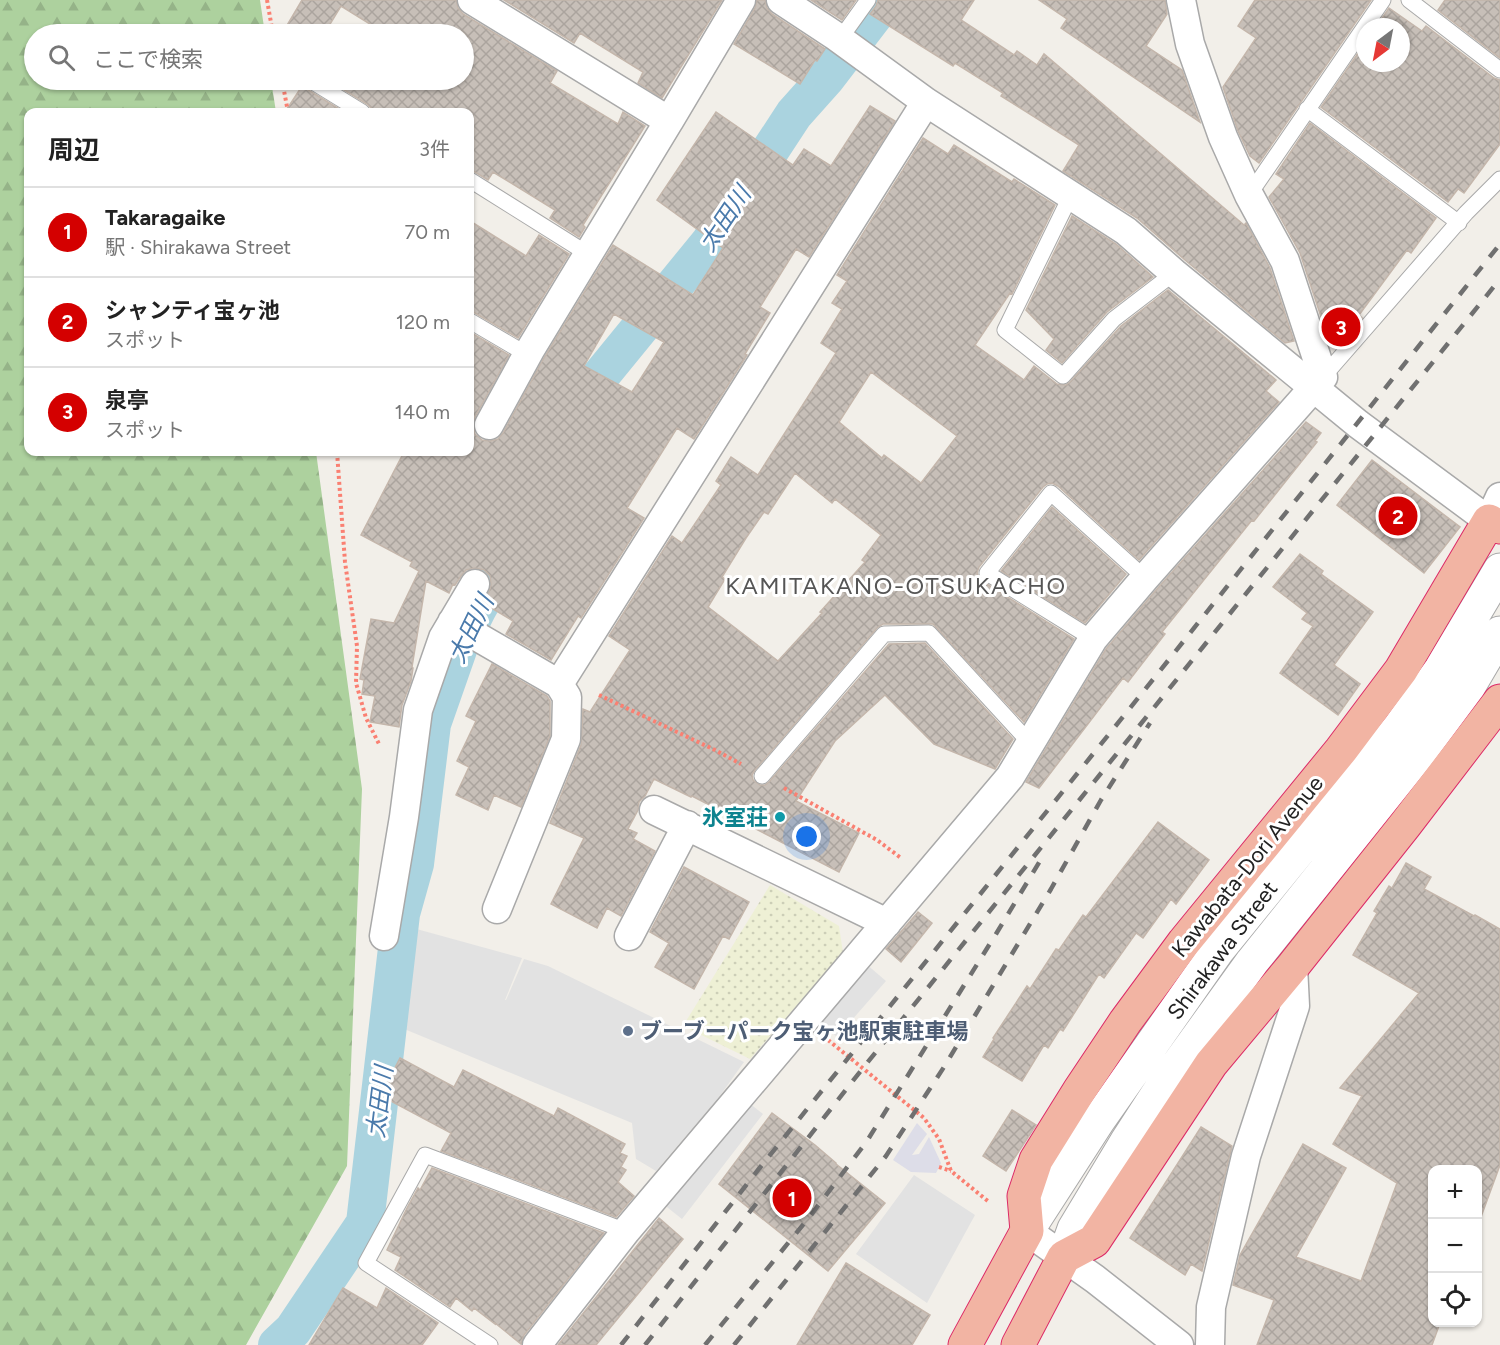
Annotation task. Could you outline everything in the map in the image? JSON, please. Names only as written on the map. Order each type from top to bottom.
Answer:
[{"type":"highway","name":"Kawabata-Dori Avenue","points":[[1027,1231],[1024,1196],[1036,1160],[1079,1091],[1125,1022],[1184,942],[1341,750],[1401,670],[1496,515]]},
{"type":"highway","points":[[1064,1257],[1094,1241],[1211,1064],[1293,966],[1500,701]]},
{"type":"highway","name":"Shirakawa Street","points":[[965,1345],[1027,1231]]},
{"type":"highway","name":"Shirakawa Street","points":[[1018,1345],[1064,1257]]},
{"type":"street","points":[[472,0],[669,121]]},
{"type":"street","points":[[489,425],[528,355],[741,0]]},
{"type":"street","points":[[781,0],[840,39],[926,102],[1126,231],[1174,273],[1319,383],[1358,424],[1496,515]]},
{"type":"street","points":[[1181,0],[1190,44],[1223,137],[1249,195],[1285,261],[1319,383]]},
{"type":"street","points":[[560,684],[926,102]]},
{"type":"street","points":[[537,1345],[626,1231],[1010,777],[1093,639],[1319,383]]},
{"type":"street","name":"Shirakawa Street","points":[[1027,1231],[1098,1121],[1218,950],[1398,729],[1441,669],[1500,570]]},
{"type":"street","points":[[384,936],[404,817],[418,710],[443,638],[476,584]]},
{"type":"street","points":[[452,622],[560,684],[567,697],[566,739],[498,909]]},
{"type":"street","name":"Shirakawa Street","points":[[1064,1257],[1074,1228],[1164,1084],[1252,962],[1417,756],[1469,686],[1500,633]]},
{"type":"street","points":[[654,810],[887,923]]},
{"type":"street","points":[[629,936],[687,825]]},
{"type":"street","points":[[1210,1345],[1211,1306],[1246,1156],[1295,1006],[1293,966]]},
{"type":"street","points":[[1027,1231],[1095,1279],[1179,1345]]},
{"type":"lane","points":[[840,39],[868,0]]},
{"type":"lane","points":[[1249,195],[1383,0]]},
{"type":"lane","points":[[1409,0],[1500,70]]},
{"type":"lane","points":[[326,90],[356,108]]},
{"type":"lane","points":[[1307,109],[1459,223]]},
{"type":"lane","points":[[1319,383],[1466,213],[1500,179]]},
{"type":"lane","points":[[474,183],[588,254]]},
{"type":"lane","points":[[1071,195],[1005,330],[1064,376],[1114,319],[1174,273]]},
{"type":"lane","points":[[474,323],[528,355]]},
{"type":"lane","points":[[1093,639],[987,573],[1051,494],[1145,578]]},
{"type":"lane","points":[[762,776],[884,634],[929,633],[1030,743]]},
{"type":"lane","points":[[490,1345],[366,1263],[425,1155],[626,1231]]},
{"type":"path","points":[[267,0],[271,24]]},
{"type":"path","points":[[284,90],[287,108]]},
{"type":"path","points":[[337,456],[345,562],[357,646],[356,683],[366,718],[383,752]]},
{"type":"path","points":[[805,1020],[924,1118],[939,1139],[951,1171]]},
{"type":"path","points":[[830,1050],[834,1044]]},
{"type":"path","points":[[875,1089],[880,1082]]},
{"type":"path","points":[[922,1129],[927,1123]]},
{"type":"path","points":[[939,1167],[951,1171],[991,1204]]},
{"type":"green space","points":[[0,0],[260,0],[264,24],[24,24],[24,90],[273,90],[275,108],[24,108],[24,456],[317,456],[362,789],[347,1166],[246,1345],[0,1345]]},
{"type":"green space","points":[[770,885],[839,926],[843,953],[750,1059],[683,1026]]},
{"type":"shaded area","points":[[413,928],[522,958],[505,1000],[524,959],[548,966],[744,1062],[719,1097],[656,1171],[636,1159],[632,1123],[397,1026]]},
{"type":"shaded area","points":[[865,963],[886,981],[837,1037],[816,1019]]},
{"type":"shaded area","points":[[744,1099],[763,1114],[682,1219],[663,1204]]},
{"type":"shaded area","points":[[917,1123],[927,1134],[912,1155],[919,1154],[929,1137],[941,1163],[936,1173],[911,1172],[893,1160]]},
{"type":"shaded area","points":[[914,1175],[975,1215],[927,1303],[856,1254]]},
{"type":"building","points":[[302,0],[456,0],[463,14],[557,71],[550,83],[618,124],[623,112],[645,126],[583,225],[585,227],[579,237],[550,218],[555,210],[493,172],[488,180],[474,172],[474,108],[371,108],[344,90],[474,90],[474,24],[370,24],[341,6],[330,24],[288,24]]},
{"type":"building","points":[[504,0],[722,0],[662,98],[638,83],[643,72],[580,33],[574,43]]},
{"type":"building","points":[[757,0],[765,0],[772,14],[825,49],[800,84],[734,44],[755,8]]},
{"type":"building","points":[[811,0],[856,0],[842,20]]},
{"type":"building","points":[[878,0],[974,0],[961,20],[1014,55],[1017,51],[1037,65],[1044,54],[1244,225],[1246,223],[1270,268],[1294,341],[1285,343],[1137,218],[1063,171],[1079,145],[1001,96],[1003,93],[955,63],[953,66],[870,14]]},
{"type":"building","points":[[1039,0],[1165,0],[1167,14],[1146,46],[1182,70],[1200,122],[1061,28],[1067,19]]},
{"type":"building","points":[[1255,0],[1371,0],[1359,18],[1356,18],[1356,22],[1259,163],[1250,156],[1238,131],[1223,87],[1256,38],[1238,26]]},
{"type":"building","points":[[1445,0],[1500,0],[1500,58],[1438,10]]},
{"type":"building","points":[[1389,8],[1403,18],[1382,18]]},
{"type":"building","points":[[1410,23],[1422,31],[1426,26],[1494,78],[1500,80],[1500,144],[1464,193],[1458,189],[1448,202],[1321,107],[1356,56],[1356,72],[1410,72]]},
{"type":"building","points":[[299,90],[308,90],[338,108],[288,108]]},
{"type":"building","points":[[870,106],[895,121],[809,257],[796,249],[760,307],[770,313],[745,354],[747,355],[694,439],[677,428],[627,508],[644,518],[581,618],[578,616],[551,660],[506,634],[513,621],[483,603],[491,585],[490,576],[484,570],[475,568],[466,570],[455,585],[453,584],[449,593],[426,581],[411,681],[402,705],[399,727],[370,722],[375,696],[362,694],[364,680],[360,679],[371,619],[394,623],[419,571],[410,566],[412,562],[361,535],[402,456],[474,456],[474,430],[475,434],[482,440],[498,439],[613,245],[693,295],[723,248],[657,200],[716,112],[793,165],[804,149],[831,166]],"holes":[[[614,314],[664,342],[632,392],[584,366]]]},
{"type":"building","points":[[1310,123],[1436,218],[1411,253],[1407,250],[1359,315],[1362,318],[1336,347],[1329,341],[1300,253],[1269,197],[1284,179],[1276,174]]},
{"type":"building","points":[[923,138],[948,154],[954,145],[1012,182],[1014,179],[1055,205],[1012,294],[1010,293],[975,345],[1024,380],[1034,366],[1057,384],[1066,385],[1121,326],[1168,290],[1276,380],[1266,391],[1279,402],[1139,560],[1052,483],[1043,487],[979,567],[977,573],[982,581],[1074,639],[1024,722],[933,624],[883,624],[877,628],[752,775],[753,780],[760,785],[769,782],[889,644],[925,643],[1013,739],[995,769],[934,744],[885,695],[835,741],[796,801],[859,833],[839,872],[692,796],[654,779],[639,802],[638,810],[628,829],[637,833],[633,839],[655,851],[621,916],[607,908],[597,928],[551,904],[584,838],[550,823],[581,745],[583,709],[590,712],[630,650],[609,636],[672,536],[682,543],[721,485],[716,481],[731,457],[758,475],[836,353],[821,343],[842,309],[832,303],[847,281],[837,275]],"holes":[[[871,372],[957,436],[921,483],[884,455],[882,458],[839,422]],[[795,473],[832,503],[835,499],[881,535],[862,560],[865,562],[778,661],[708,607],[725,579],[722,577],[746,538],[764,512],[768,514]]]},
{"type":"building","points":[[1072,216],[1116,244],[1153,277],[1107,312],[1062,363],[1046,350],[1054,339],[1026,310]]},
{"type":"building","points":[[474,224],[526,256],[539,235],[569,254],[518,338],[475,313]]},
{"type":"building","points":[[474,334],[509,355],[474,421]]},
{"type":"building","points":[[1306,422],[1321,433],[1315,441],[1317,442],[1162,632],[1165,634],[1128,682],[1123,678],[1039,788],[1026,782],[1106,649]]},
{"type":"building","points":[[1372,460],[1460,527],[1424,573],[1337,505]]},
{"type":"building","points":[[1052,507],[1126,574],[1085,623],[1001,571]]},
{"type":"building","points":[[1300,554],[1323,571],[1321,574],[1373,612],[1334,665],[1360,684],[1338,715],[1280,673],[1313,626],[1302,619],[1307,613],[1273,587]]},
{"type":"building","points":[[492,664],[547,696],[550,701],[550,736],[521,807],[494,795],[488,810],[456,795],[469,767],[457,761],[476,721],[466,716]]},
{"type":"building","points":[[1158,822],[1209,860],[1176,904],[1171,899],[1143,938],[1136,933],[1104,978],[1099,974],[1063,1031],[1060,1029],[1048,1048],[1044,1045],[1022,1081],[983,1057],[1027,986],[1030,989],[1056,949],[1059,950],[1083,915],[1086,917]]},
{"type":"building","points":[[1406,863],[1431,877],[1424,889],[1500,929],[1500,1165],[1482,1214],[1482,1165],[1428,1165],[1428,1327],[1439,1327],[1432,1345],[1257,1345],[1274,1300],[1233,1285],[1240,1255],[1303,1144],[1346,1168],[1296,1257],[1361,1281],[1397,1183],[1333,1144],[1362,1096],[1340,1088],[1419,993],[1353,955],[1377,913],[1374,911],[1389,886],[1392,888]]},
{"type":"building","points":[[684,867],[749,902],[729,939],[723,936],[694,989],[655,967],[669,943],[650,932]]},
{"type":"building","points":[[918,912],[932,923],[901,962],[886,949]]},
{"type":"building","points":[[400,1058],[454,1087],[463,1070],[554,1116],[558,1108],[625,1144],[620,1153],[627,1156],[621,1167],[626,1170],[618,1182],[634,1196],[616,1217],[441,1151],[451,1133],[385,1098],[388,1091],[384,1089]]},
{"type":"building","points":[[1012,1110],[1036,1125],[1006,1171],[983,1156]]},
{"type":"building","points":[[772,1113],[885,1203],[828,1271],[719,1184]]},
{"type":"building","points":[[1201,1127],[1232,1146],[1202,1271],[1191,1264],[1185,1275],[1130,1238]]},
{"type":"building","points":[[432,1168],[604,1233],[524,1335],[521,1344],[474,1308],[472,1311],[456,1298],[450,1307],[395,1270],[401,1257],[387,1250],[407,1208]]},
{"type":"building","points":[[659,1218],[683,1239],[596,1345],[558,1345]]},
{"type":"building","points":[[846,1263],[930,1315],[912,1345],[797,1345]]},
{"type":"building","points":[[343,1288],[377,1308],[386,1288],[438,1323],[422,1345],[309,1345]]},
{"type":"waterway","name":"太田川","points":[[572,416],[594,384],[710,242],[794,114],[827,77],[886,0]]},
{"type":"waterway","name":"太田川","points":[[277,1345],[293,1330],[365,1223],[401,914],[415,864],[432,724],[460,644],[516,541]]},
{"type":"railway","points":[[621,1345],[758,1170],[1500,244]]},
{"type":"railway","points":[[645,1345],[863,1068],[1500,279]]},
{"type":"railway","points":[[734,1345],[886,1156],[944,1067],[1051,889],[1101,800],[1150,723]]},
{"type":"railway","points":[[705,1345],[811,1215],[867,1141],[1043,856]]},
{"type":"place","name":"泉亭","points":[[1341,327]]},
{"type":"place","name":"シャンティ宝ヶ池","points":[[1398,516]]},
{"type":"place","name":"氷室荘","points":[[780,817]]},
{"type":"place","name":"ブーブーパーク宝ヶ池駅東駐車場","points":[[628,1031]]},
{"type":"place","name":"Takaragaike","points":[[792,1198]]},
{"type":"district","name":"KAMITAKANO-OTSUKACHO","points":[[896,586]]}]
